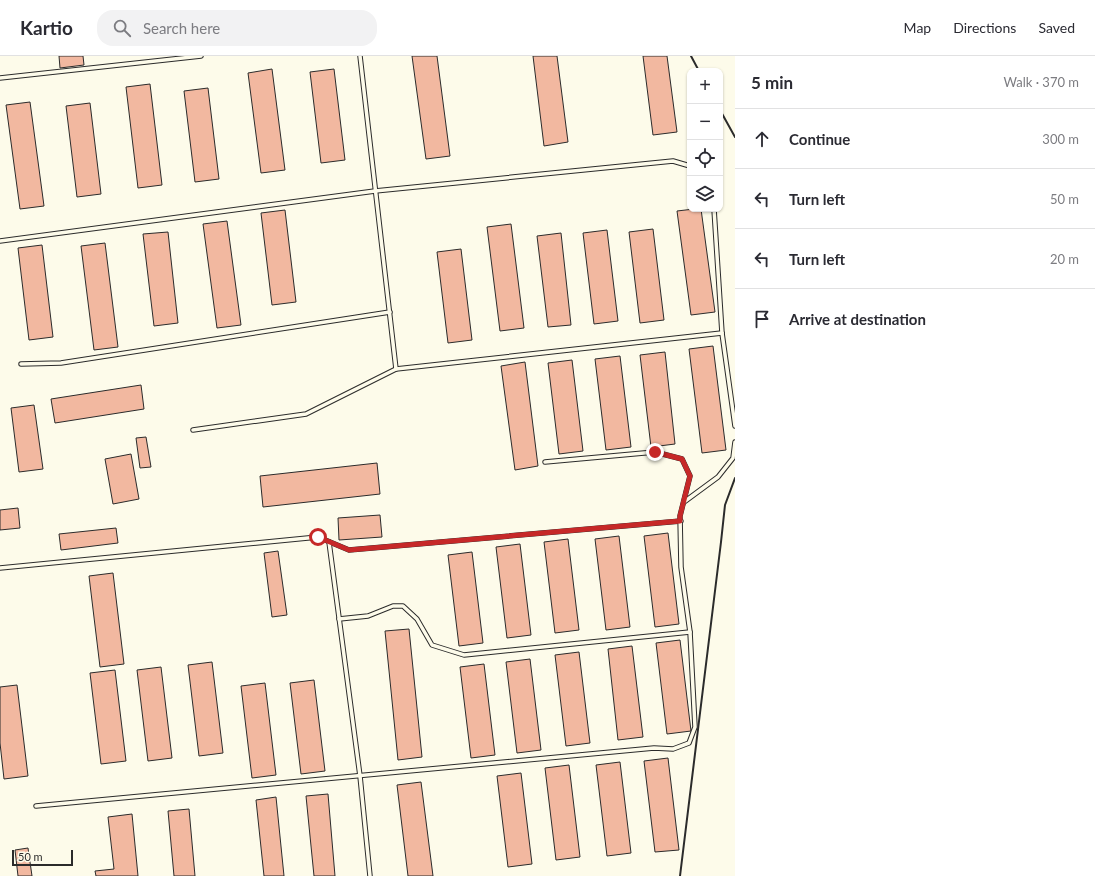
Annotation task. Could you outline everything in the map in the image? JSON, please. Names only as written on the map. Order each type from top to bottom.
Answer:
[{"type":"lane","points":[[0,78],[201,56]]},
{"type":"lane","points":[[360,56],[396,369]]},
{"type":"lane","points":[[0,240],[376,191],[673,161],[687,165]]},
{"type":"lane","points":[[714,212],[722,332],[735,426]]},
{"type":"lane","points":[[21,364],[61,363],[390,312]]},
{"type":"lane","points":[[193,430],[306,414],[396,369],[722,332]]},
{"type":"lane","points":[[684,502],[718,477],[733,458],[735,442]]},
{"type":"lane","points":[[36,806],[654,748],[673,749],[689,743],[694,727],[690,632],[682,568],[680,521],[690,476],[682,459],[655,452],[545,462]]},
{"type":"lane","points":[[0,568],[318,537],[349,550],[680,521]]},
{"type":"lane","points":[[329,542],[360,776],[370,876]]},
{"type":"lane","points":[[339,619],[368,616],[393,606],[403,606],[416,620],[432,645],[464,655],[690,632]]},
{"type":"building","points":[[59,56],[83,56],[84,65],[60,68]]},
{"type":"building","points":[[412,56],[437,56],[450,156],[426,159]]},
{"type":"building","points":[[533,56],[557,56],[568,142],[544,146]]},
{"type":"building","points":[[643,56],[667,56],[677,132],[653,135]]},
{"type":"building","points":[[272,69],[285,170],[261,173],[248,73]]},
{"type":"building","points":[[334,69],[345,160],[321,163],[310,72]]},
{"type":"building","points":[[150,84],[162,185],[138,188],[126,87]]},
{"type":"building","points":[[208,88],[219,179],[195,182],[184,91]]},
{"type":"building","points":[[30,102],[44,206],[20,209],[6,105]]},
{"type":"building","points":[[90,103],[101,194],[77,197],[66,106]]},
{"type":"building","points":[[285,210],[296,302],[272,305],[261,213]]},
{"type":"building","points":[[687,210],[687,212],[701,212],[715,312],[691,315],[677,211]]},
{"type":"building","points":[[227,221],[241,325],[217,328],[203,224]]},
{"type":"building","points":[[511,224],[524,328],[500,331],[487,227]]},
{"type":"building","points":[[653,229],[664,320],[640,323],[629,232]]},
{"type":"building","points":[[607,230],[618,321],[594,324],[583,233]]},
{"type":"building","points":[[168,232],[178,323],[154,326],[143,234]]},
{"type":"building","points":[[561,233],[571,325],[548,327],[537,236]]},
{"type":"building","points":[[105,243],[118,347],[94,350],[81,246]]},
{"type":"building","points":[[42,245],[53,337],[29,340],[18,248]]},
{"type":"building","points":[[461,249],[472,340],[448,343],[437,252]]},
{"type":"building","points":[[713,346],[726,450],[702,453],[689,349]]},
{"type":"building","points":[[665,352],[675,444],[651,447],[640,355]]},
{"type":"building","points":[[620,356],[631,447],[606,450],[595,359]]},
{"type":"building","points":[[572,360],[583,451],[559,454],[548,363]]},
{"type":"building","points":[[525,362],[538,466],[515,470],[501,366]]},
{"type":"building","points":[[141,385],[144,409],[55,423],[51,399]]},
{"type":"building","points":[[34,405],[43,469],[19,472],[11,408]]},
{"type":"building","points":[[146,437],[151,467],[140,468],[136,438]]},
{"type":"building","points":[[131,454],[139,499],[113,504],[105,459]]},
{"type":"building","points":[[377,463],[380,494],[263,507],[260,476]]},
{"type":"building","points":[[18,508],[20,528],[0,530],[0,510]]},
{"type":"building","points":[[380,515],[382,537],[339,540],[338,518]]},
{"type":"building","points":[[116,528],[118,543],[61,550],[59,534]]},
{"type":"building","points":[[668,533],[679,624],[655,627],[644,536]]},
{"type":"building","points":[[619,536],[630,627],[606,630],[595,539]]},
{"type":"building","points":[[568,539],[579,630],[555,633],[544,542]]},
{"type":"building","points":[[520,544],[531,635],[507,638],[496,547]]},
{"type":"building","points":[[278,551],[287,615],[272,617],[264,553]]},
{"type":"building","points":[[472,552],[483,643],[459,646],[448,555]]},
{"type":"building","points":[[113,573],[124,664],[100,667],[89,576]]},
{"type":"building","points":[[409,629],[422,757],[398,760],[385,631]]},
{"type":"building","points":[[680,640],[691,731],[667,734],[656,643]]},
{"type":"building","points":[[632,646],[643,737],[618,740],[608,649]]},
{"type":"building","points":[[579,652],[590,743],[566,746],[555,655]]},
{"type":"building","points":[[530,659],[541,750],[517,753],[506,662]]},
{"type":"building","points":[[212,662],[223,753],[199,756],[188,665]]},
{"type":"building","points":[[484,664],[495,755],[471,758],[460,667]]},
{"type":"building","points":[[161,667],[172,758],[148,761],[137,670]]},
{"type":"building","points":[[115,670],[126,761],[101,764],[90,673]]},
{"type":"building","points":[[314,680],[325,771],[301,774],[290,683]]},
{"type":"building","points":[[265,683],[276,775],[252,778],[241,686]]},
{"type":"building","points":[[17,685],[28,776],[4,779],[0,743],[0,687]]},
{"type":"building","points":[[668,758],[679,850],[655,852],[644,761]]},
{"type":"building","points":[[620,762],[631,853],[607,856],[596,765]]},
{"type":"building","points":[[569,765],[580,857],[556,860],[545,768]]},
{"type":"building","points":[[521,773],[532,864],[508,867],[497,776]]},
{"type":"building","points":[[421,782],[433,876],[408,876],[397,785]]},
{"type":"building","points":[[328,794],[335,876],[314,876],[306,796]]},
{"type":"building","points":[[276,797],[284,876],[264,876],[256,800]]},
{"type":"building","points":[[189,809],[195,876],[174,876],[168,811]]},
{"type":"building","points":[[132,814],[138,876],[96,876],[95,871],[114,869],[108,817]]},
{"type":"building","points":[[28,848],[32,876],[18,876],[15,850]]},
{"type":"wall","points":[[691,56],[697,68]]},
{"type":"wall","points":[[723,115],[735,137]]},
{"type":"wall","points":[[680,876],[725,505],[735,478]]},
{"type":"route","points":[[318,537],[349,550],[680,521],[690,476],[682,459],[655,452]]}]
